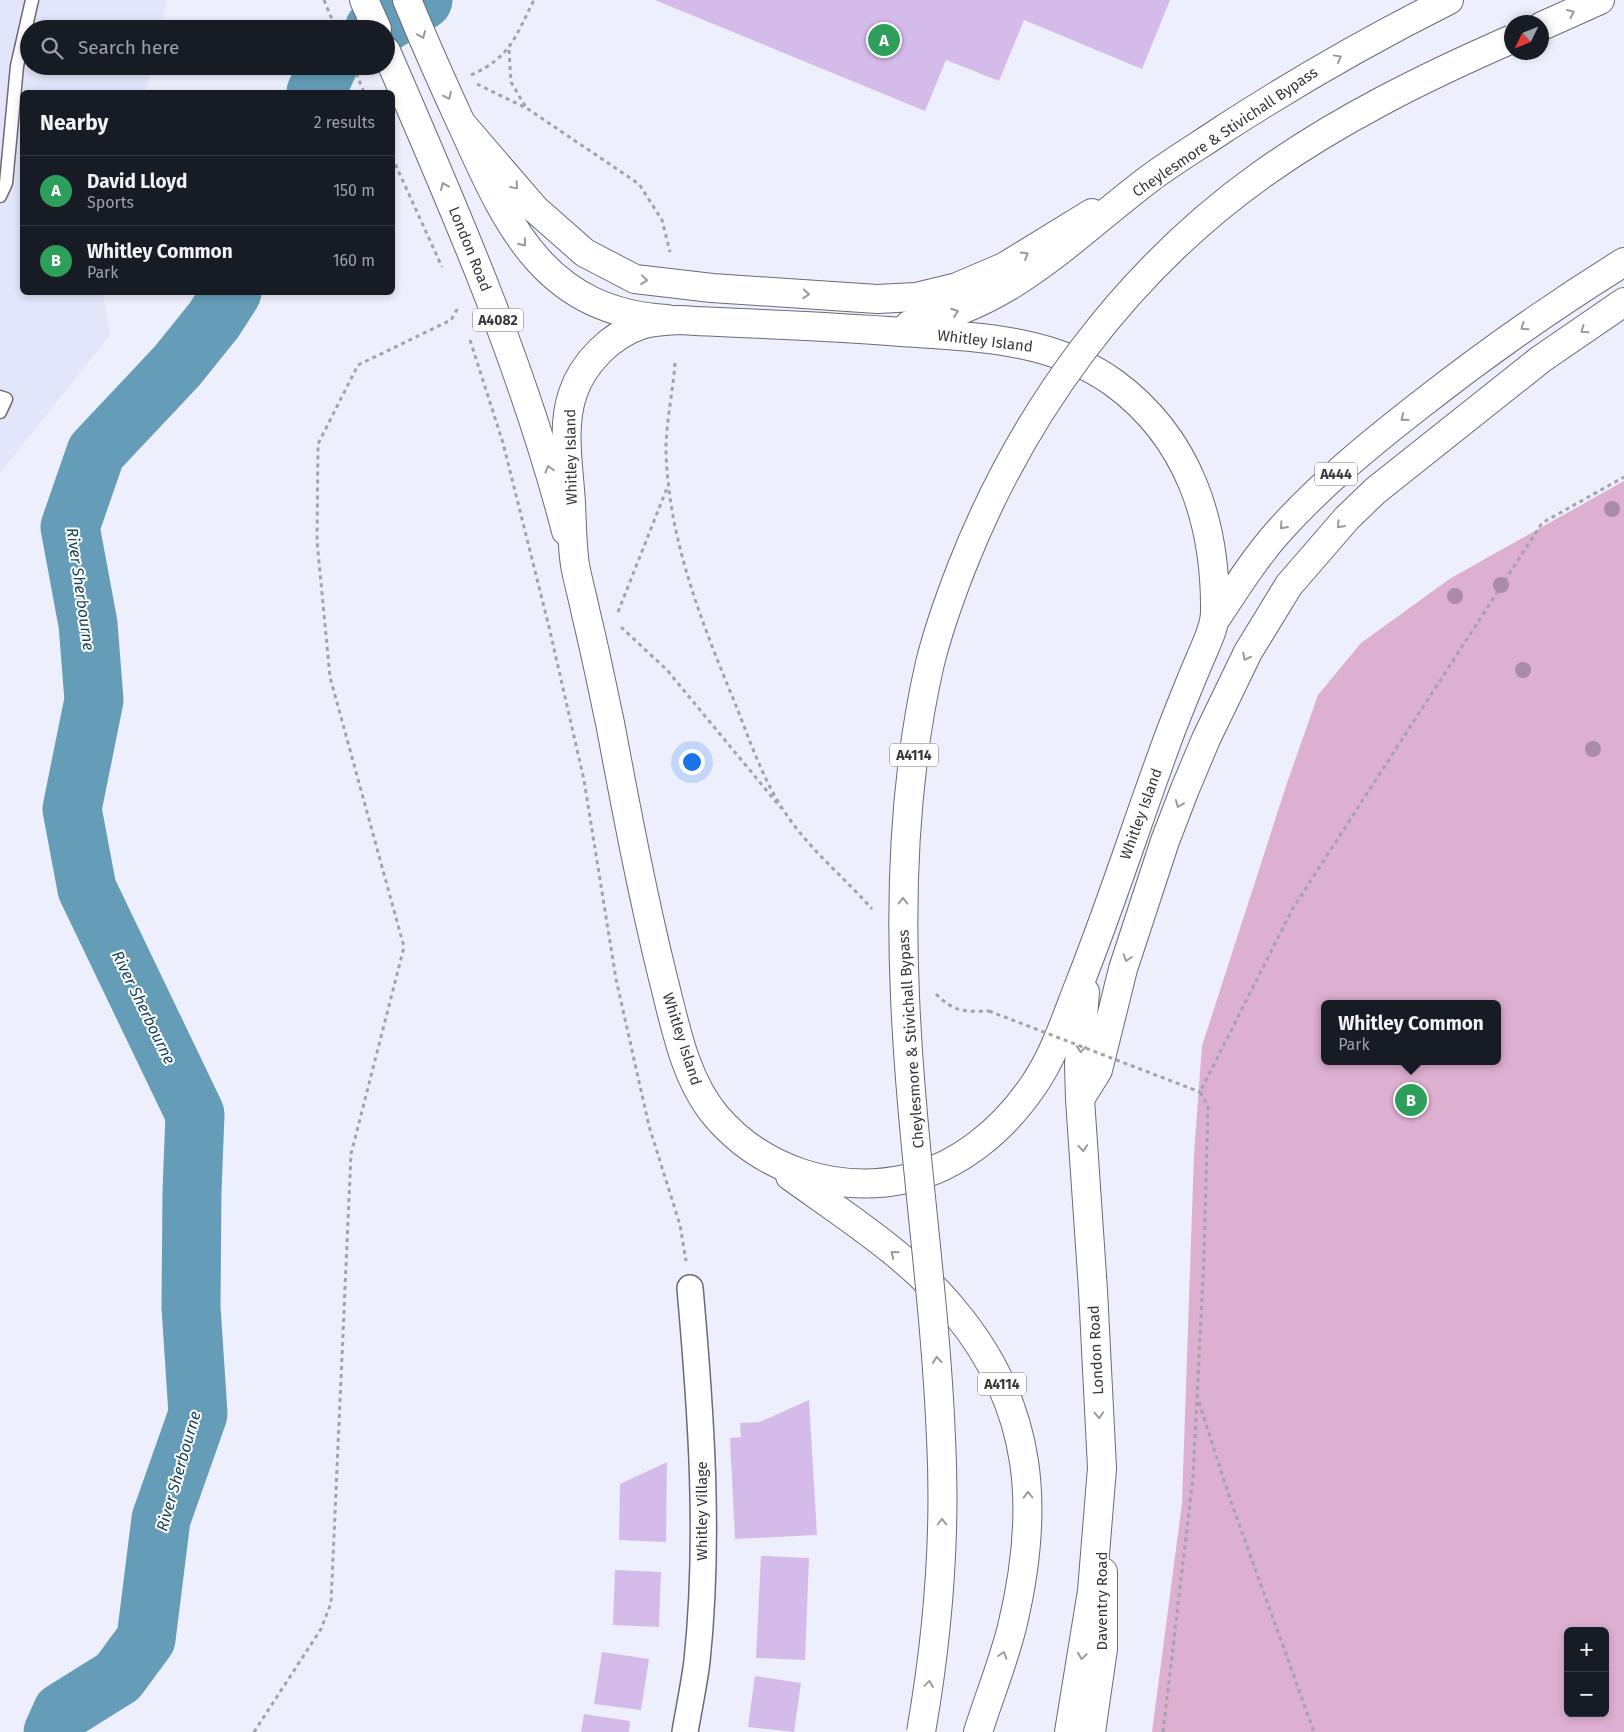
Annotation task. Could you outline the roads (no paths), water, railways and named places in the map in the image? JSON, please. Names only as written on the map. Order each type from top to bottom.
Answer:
[{"type":"main road","points":[[364,0],[373,20]]},
{"type":"main road","points":[[407,0],[436,70],[492,193],[521,241],[544,268],[576,294],[625,315],[678,320]]},
{"type":"main road","name":"Cheylesmore & Stivichall Bypass","points":[[873,330],[924,322],[992,297],[1041,267],[1150,178],[1322,67],[1448,0]]},
{"type":"main road","points":[[1549,23],[1600,0]]},
{"type":"main road","name":"Cheylesmore & Stivichall Bypass","points":[[921,1732],[934,1646],[939,1586],[942,1528],[942,1443],[937,1365],[904,997],[904,860],[908,793],[917,726],[931,658],[952,594],[978,527],[1003,475],[1043,405],[1083,347],[1126,296],[1174,248],[1218,208],[1263,173],[1309,144],[1395,94],[1504,43]]},
{"type":"main road","name":"London Road","points":[[395,71],[490,299],[540,439],[575,567]]},
{"type":"main road","points":[[460,123],[535,209],[585,253],[635,279],[712,288],[886,299],[916,297],[938,292],[982,278],[1004,267],[1150,178]]},
{"type":"main road","name":"A444","points":[[1215,620],[1248,569],[1277,533],[1322,486],[1484,355],[1572,294],[1624,262]]},
{"type":"main road","points":[[1080,1099],[1098,1070],[1123,969],[1159,860],[1206,739],[1248,652],[1289,585],[1341,524],[1375,490],[1541,359],[1624,302]]},
{"type":"main road","name":"Whitley Island","points":[[678,320],[873,330],[1002,340],[1041,347],[1091,368],[1136,400],[1175,449],[1192,478],[1203,510],[1211,549],[1215,620],[1146,796],[1087,965],[1044,1070],[1030,1091],[996,1131],[954,1160],[913,1177],[887,1182],[854,1184],[801,1173],[770,1162],[749,1148],[716,1116],[699,1090],[683,1051],[646,905],[608,715],[575,567],[567,428],[568,412],[574,390],[586,367],[610,342],[639,326],[678,320]]},
{"type":"main road","points":[[1375,490],[1398,452],[1464,384],[1484,355]]},
{"type":"main road","name":"London Road","points":[[1069,1732],[1092,1591],[1102,1468],[1093,1290],[1080,1099],[1079,1064],[1087,965]]},
{"type":"main road","name":"A4114","points":[[770,1162],[876,1240],[934,1289],[956,1313],[977,1341],[1006,1393],[1023,1454],[1028,1484],[1028,1518],[1022,1580],[1011,1629],[980,1732]]},
{"type":"main road","name":"Daventry Road","points":[[1091,1732],[1104,1649],[1102,1468]]},
{"type":"street","name":"Whitley Village","points":[[685,1732],[697,1662],[703,1557],[700,1405],[690,1288]]},
{"type":"lane","points":[[27,20],[32,0]]},
{"type":"lane","points":[[0,196],[6,183],[17,66],[20,53]]},
{"type":"lane","points":[[0,397],[6,399],[0,412]]},
{"type":"waterway","name":"River Sherbourne","points":[[389,20],[423,0]]},
{"type":"waterway","name":"River Sherbourne","points":[[317,90],[324,75]]},
{"type":"waterway","name":"River Sherbourne","points":[[53,1732],[62,1712],[118,1677],[146,1639],[161,1519],[198,1414],[191,1307],[195,1114],[87,889],[72,809],[94,700],[88,624],[70,527],[96,452],[177,366],[214,320],[230,295]]},
{"type":"place","name":"David Lloyd","points":[[884,40]]},
{"type":"place","name":"Whitley Common","points":[[1411,1100]]}]
